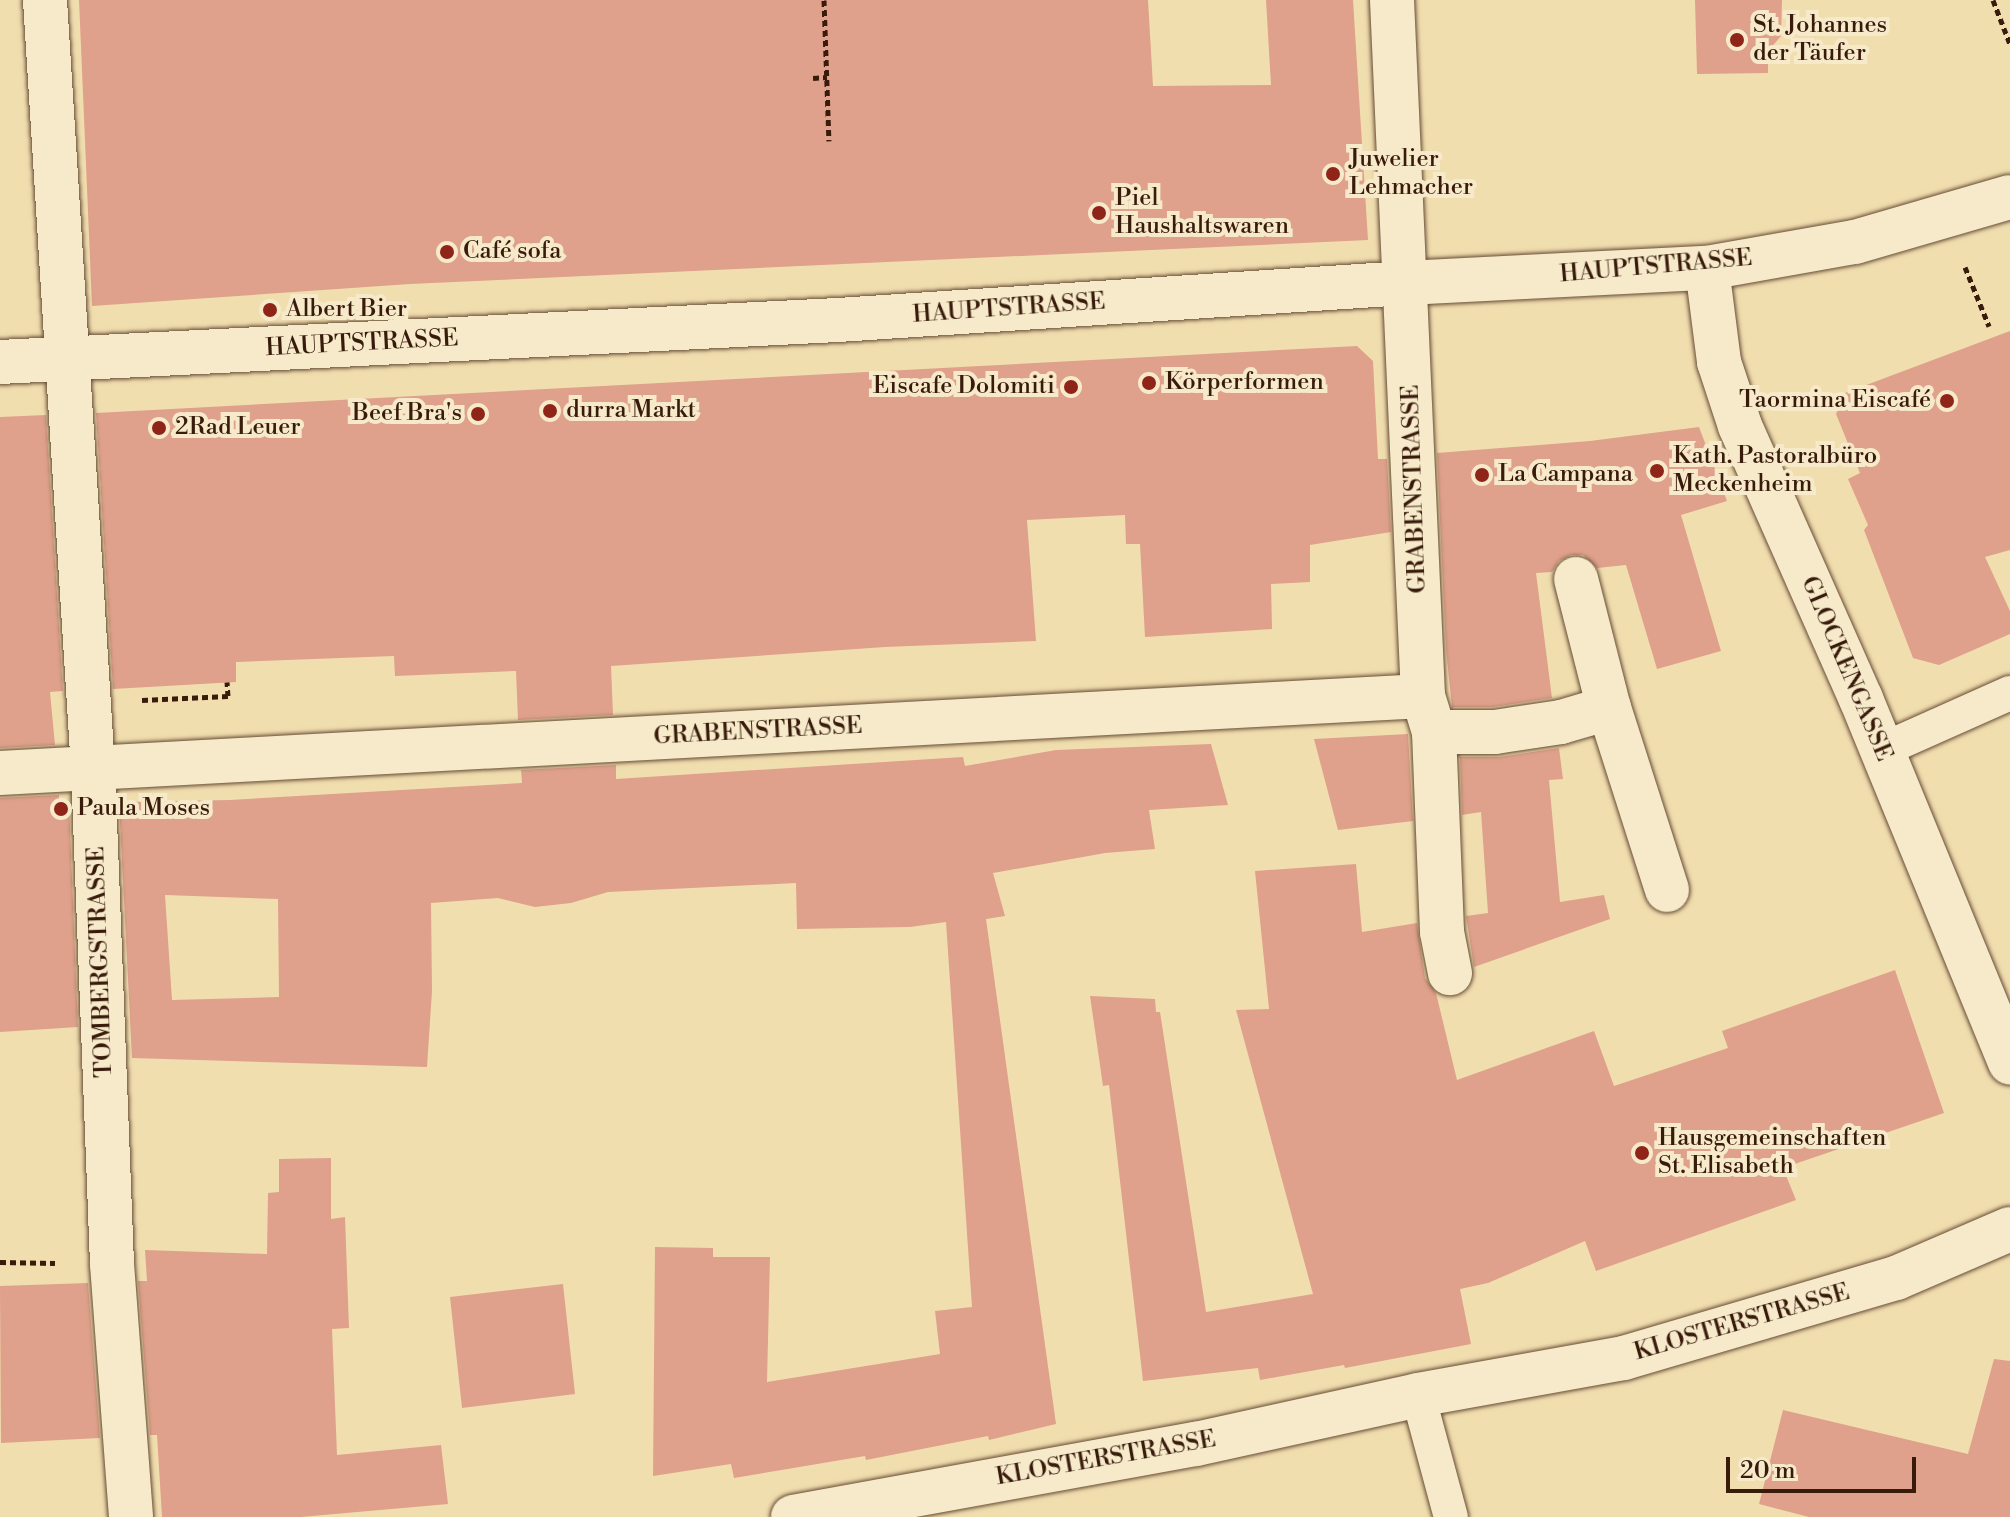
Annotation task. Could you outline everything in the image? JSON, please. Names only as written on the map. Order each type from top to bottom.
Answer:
[{"type":"street","name":"TOMBERGSTRASSE","points":[[45,0],[93,769],[112,1264],[131,1517]]},
{"type":"street","name":"GRABENSTRASSE","points":[[1392,0],[1429,714],[1442,932],[1450,973]]},
{"type":"street","name":"HAUPTSTRASSE","points":[[0,362],[838,320],[1406,283],[1707,268],[1855,242],[2010,197]]},
{"type":"street","name":"GLOCKENGASSE","points":[[1707,268],[1719,362],[1740,426],[1882,750],[2010,1063]]},
{"type":"street","points":[[1576,579],[1609,708],[1667,890]]},
{"type":"street","name":"GRABENSTRASSE","points":[[0,773],[1429,714],[1495,732],[1561,722],[1609,708]]},
{"type":"street","name":"KLOSTERSTRASSE","points":[[793,1517],[1196,1444],[1418,1395],[1624,1358],[1896,1278],[2010,1229]]},
{"type":"lane","points":[[1882,750],[2010,693]]},
{"type":"lane","points":[[1418,1395],[1451,1517]]},
{"type":"path","points":[[824,0],[829,141]]},
{"type":"path","points":[[1993,0],[2010,44]]},
{"type":"path","points":[[813,78],[827,77]]},
{"type":"path","points":[[89,702],[228,696],[227,682]]},
{"type":"building","points":[[79,0],[1148,0],[1153,86],[1271,85],[1266,0],[1353,0],[1368,240],[410,284],[92,306]]},
{"type":"building","name":"St. Johannes der Täufer","points":[[1695,0],[1782,0],[1781,36],[1768,51],[1768,73],[1697,74]]},
{"type":"building","points":[[2010,331],[2010,550],[1985,557],[2010,611],[2010,634],[1939,665],[1913,658],[1864,530],[1868,525],[1848,479],[1860,473],[1836,414],[1845,393]]},
{"type":"building","points":[[1357,346],[1373,361],[1378,459],[1387,459],[1391,532],[1310,545],[1310,582],[1271,584],[1272,629],[1145,637],[1140,544],[1126,544],[1125,515],[1027,520],[1036,641],[885,647],[611,666],[613,715],[518,720],[516,671],[395,676],[394,656],[236,662],[236,682],[113,689],[96,413]]},
{"type":"building","points":[[46,415],[63,691],[50,692],[55,745],[0,748],[0,417]]},
{"type":"building","points":[[1699,427],[1727,501],[1681,515],[1721,651],[1657,669],[1626,565],[1597,568],[1583,555],[1571,555],[1559,561],[1552,572],[1536,573],[1552,698],[1493,707],[1452,707],[1446,650],[1437,453],[1590,441]]},
{"type":"building","points":[[1408,734],[1413,821],[1338,830],[1314,739]]},
{"type":"building","points":[[1211,744],[1228,805],[1149,810],[1155,849],[1105,853],[993,873],[1005,916],[986,919],[1056,1424],[989,1440],[988,1436],[866,1460],[865,1456],[734,1478],[731,1464],[653,1476],[655,1247],[713,1248],[713,1257],[770,1257],[767,1382],[940,1354],[935,1311],[972,1307],[946,922],[910,927],[797,929],[796,883],[608,892],[571,903],[535,907],[498,898],[431,903],[432,991],[427,1067],[132,1058],[119,802],[230,800],[522,783],[521,770],[616,765],[616,779],[963,757],[965,766],[1056,750]],"holes":[[[165,895],[278,899],[279,997],[172,1000]]]},
{"type":"building","points":[[1559,748],[1563,779],[1549,780],[1560,902],[1604,895],[1610,919],[1474,967],[1466,916],[1488,913],[1481,812],[1462,815],[1460,757],[1499,757]]},
{"type":"building","points":[[59,795],[59,804],[69,803],[78,1027],[0,1032],[0,798]]},
{"type":"building","points":[[1356,864],[1362,932],[1417,923],[1425,978],[1436,993],[1457,1080],[1594,1031],[1614,1086],[1728,1048],[1722,1031],[1895,970],[1944,1113],[1783,1168],[1796,1200],[1596,1271],[1585,1241],[1488,1283],[1460,1289],[1471,1344],[1345,1368],[1344,1365],[1260,1380],[1258,1368],[1143,1381],[1109,1085],[1103,1086],[1090,996],[1155,999],[1156,1012],[1160,1012],[1206,1312],[1313,1294],[1236,1010],[1269,1009],[1255,871]]},
{"type":"building","points":[[331,1158],[331,1219],[345,1217],[349,1328],[332,1329],[337,1455],[441,1445],[448,1504],[301,1517],[162,1517],[157,1435],[150,1435],[138,1281],[147,1281],[145,1250],[267,1254],[268,1193],[279,1192],[279,1159]]},
{"type":"building","points":[[88,1283],[100,1438],[1,1443],[0,1286]]},
{"type":"building","points":[[563,1284],[575,1394],[462,1408],[450,1297]]},
{"type":"building","points":[[1994,1359],[2010,1361],[2010,1517],[1809,1517],[1759,1504],[1783,1410],[1968,1454]]},
{"type":"place","name":"St. Johannes der Täufer","points":[[1737,40]]},
{"type":"place","name":"Juwelier Lehmacher","points":[[1333,174]]},
{"type":"place","name":"Piel Haushaltswaren","points":[[1099,213]]},
{"type":"place","name":"Café sofa","points":[[447,252]]},
{"type":"place","name":"Albert Bier","points":[[270,310]]},
{"type":"place","name":"Körperformen","points":[[1149,383]]},
{"type":"place","name":"Eiscafe Dolomiti","points":[[1071,387]]},
{"type":"place","name":"Taormina Eiscafé","points":[[1947,401]]},
{"type":"place","name":"durra Markt","points":[[550,411]]},
{"type":"place","name":"Beef Bra's","points":[[478,414]]},
{"type":"place","name":"2Rad Leuer","points":[[159,428]]},
{"type":"place","name":"Kath. Pastoralbüro Meckenheim","points":[[1657,471]]},
{"type":"place","name":"La Campana","points":[[1482,475]]},
{"type":"place","name":"Paula Moses","points":[[61,809]]},
{"type":"place","name":"Hausgemeinschaften St. Elisabeth","points":[[1642,1153]]}]
